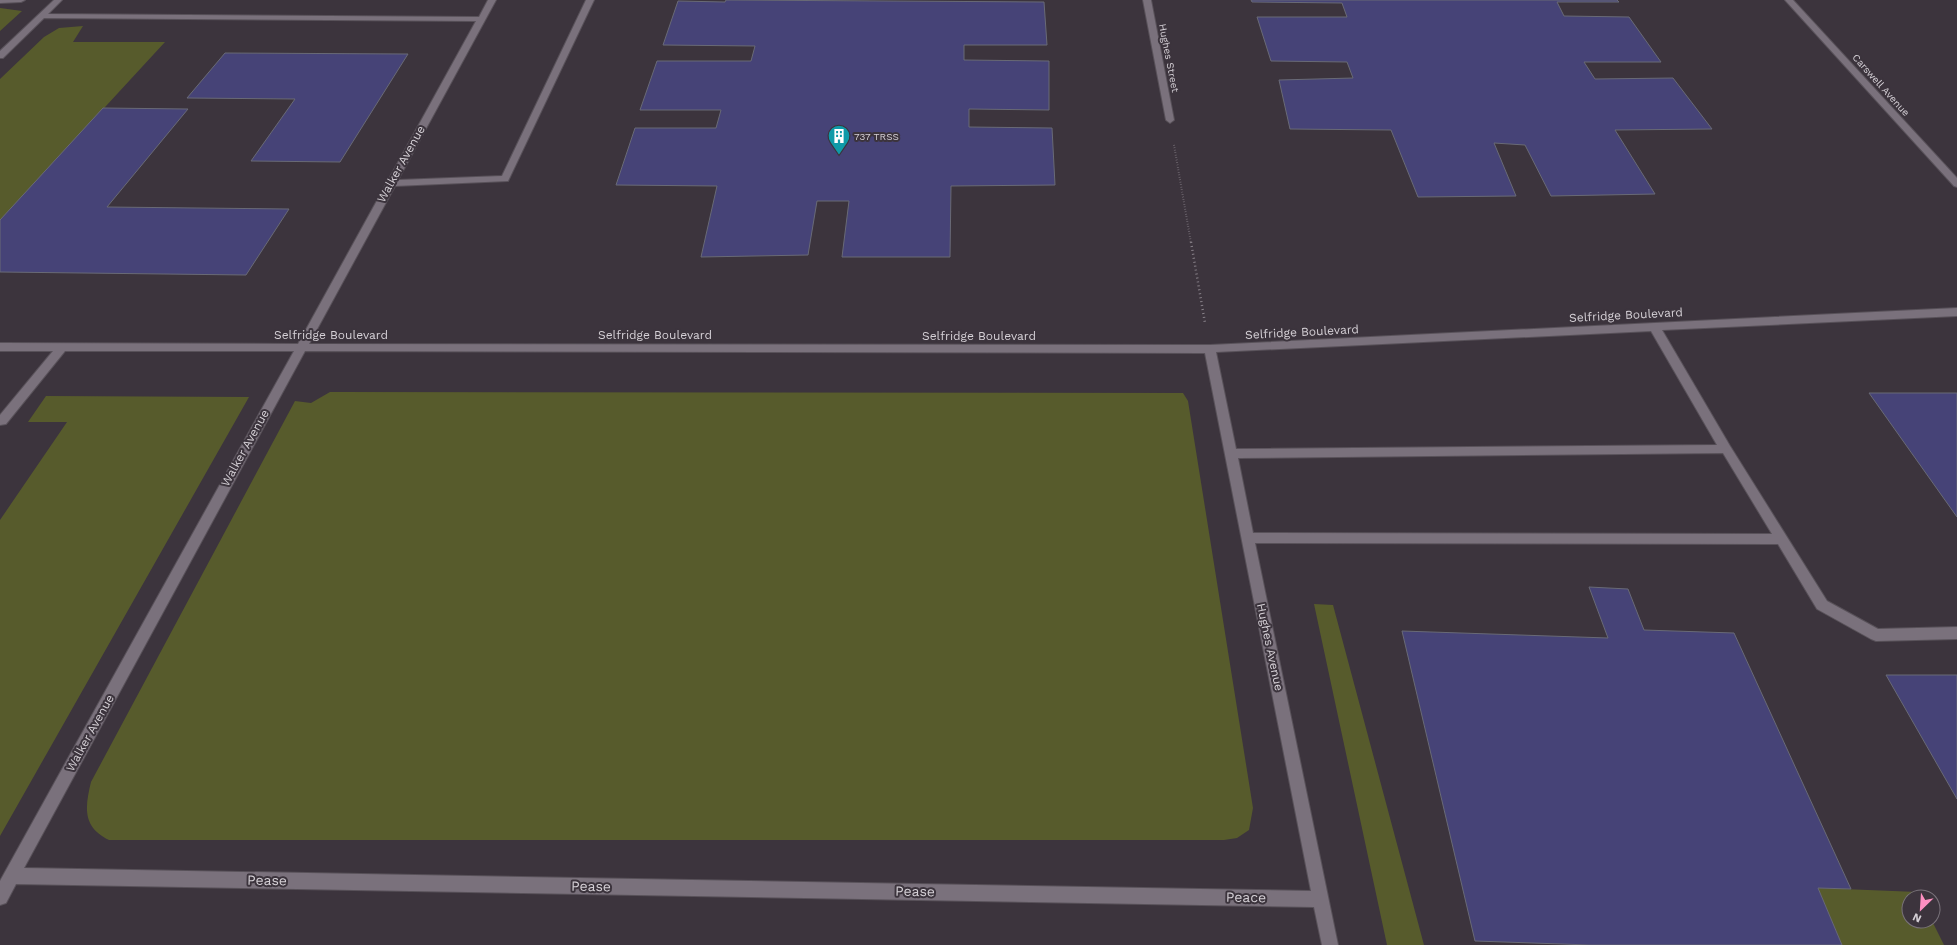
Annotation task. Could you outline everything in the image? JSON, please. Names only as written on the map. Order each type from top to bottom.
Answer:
[{"type":"street","points":[[0,1],[21,0]]},
{"type":"street","points":[[0,56],[58,0]]},
{"type":"street","name":"Walker Avenue","points":[[0,897],[492,0]]},
{"type":"street","points":[[391,183],[505,179],[590,0]]},
{"type":"street","name":"Hughes Street","points":[[1147,0],[1170,120]]},
{"type":"street","name":"Carswell Avenue","points":[[1789,0],[1957,184]]},
{"type":"street","points":[[42,16],[311,19],[482,18]]},
{"type":"street","name":"Selfridge Boulevard","points":[[0,347],[1210,349],[1957,312]]},
{"type":"street","points":[[1654,326],[1726,448],[1822,605],[1876,635],[1957,633]]},
{"type":"street","points":[[1,422],[62,346]]},
{"type":"street","name":"Hughes Avenue","points":[[1210,349],[1232,454],[1260,602],[1322,899],[1330,945]]},
{"type":"street","points":[[1232,454],[1726,448]]},
{"type":"street","points":[[1248,538],[1782,539]]},
{"type":"street","name":"Pease","points":[[12,876],[1170,896]]},
{"type":"street","name":"Peace","points":[[1170,896],[1322,899]]},
{"type":"path","points":[[1170,120],[1196,276],[1210,349]]},
{"type":"green space","points":[[0,8],[22,11],[0,31]]},
{"type":"green space","points":[[83,26],[73,42],[165,42],[0,221],[0,79],[44,37],[59,28]]},
{"type":"green space","points":[[330,392],[1183,393],[1188,401],[1253,808],[1249,830],[1237,838],[1224,840],[109,840],[100,835],[90,823],[87,800],[91,782],[295,401],[311,403]]},
{"type":"green space","points":[[46,396],[249,397],[0,836],[0,520],[67,422],[28,422]]},
{"type":"green space","points":[[1314,604],[1333,605],[1424,945],[1387,945]]},
{"type":"green space","points":[[1818,888],[1901,891],[1901,929],[1936,929],[1944,945],[1842,945]]},
{"type":"building","name":"737 TRSS","points":[[726,0],[1044,2],[1047,45],[964,45],[964,60],[1049,61],[1049,110],[969,109],[969,127],[1052,128],[1055,185],[951,186],[950,257],[842,257],[849,201],[817,201],[808,255],[701,257],[717,186],[616,185],[635,128],[716,128],[721,110],[640,110],[657,61],[751,61],[755,46],[663,45],[678,1],[725,2]]},
{"type":"building","points":[[1251,0],[1617,0],[1619,2],[1557,2],[1564,16],[1629,17],[1661,62],[1584,62],[1595,79],[1673,78],[1712,129],[1615,130],[1655,194],[1551,196],[1525,145],[1494,143],[1516,196],[1418,197],[1391,130],[1290,129],[1279,80],[1353,78],[1347,62],[1271,61],[1257,17],[1347,17],[1342,3],[1252,2]]},
{"type":"building","points":[[225,53],[408,54],[340,162],[251,161],[295,99],[187,98]]},
{"type":"building","points":[[103,108],[188,109],[107,207],[289,209],[246,275],[0,272],[0,220]]},
{"type":"building","points":[[1869,393],[1957,393],[1957,517]]},
{"type":"building","points":[[1589,587],[1628,589],[1644,630],[1734,633],[1851,889],[1818,888],[1842,945],[1590,945],[1475,941],[1402,631],[1608,638]]},
{"type":"building","points":[[1886,675],[1957,675],[1957,799]]},
{"type":"place","name":"737 TRSS","points":[[839,156]]}]
